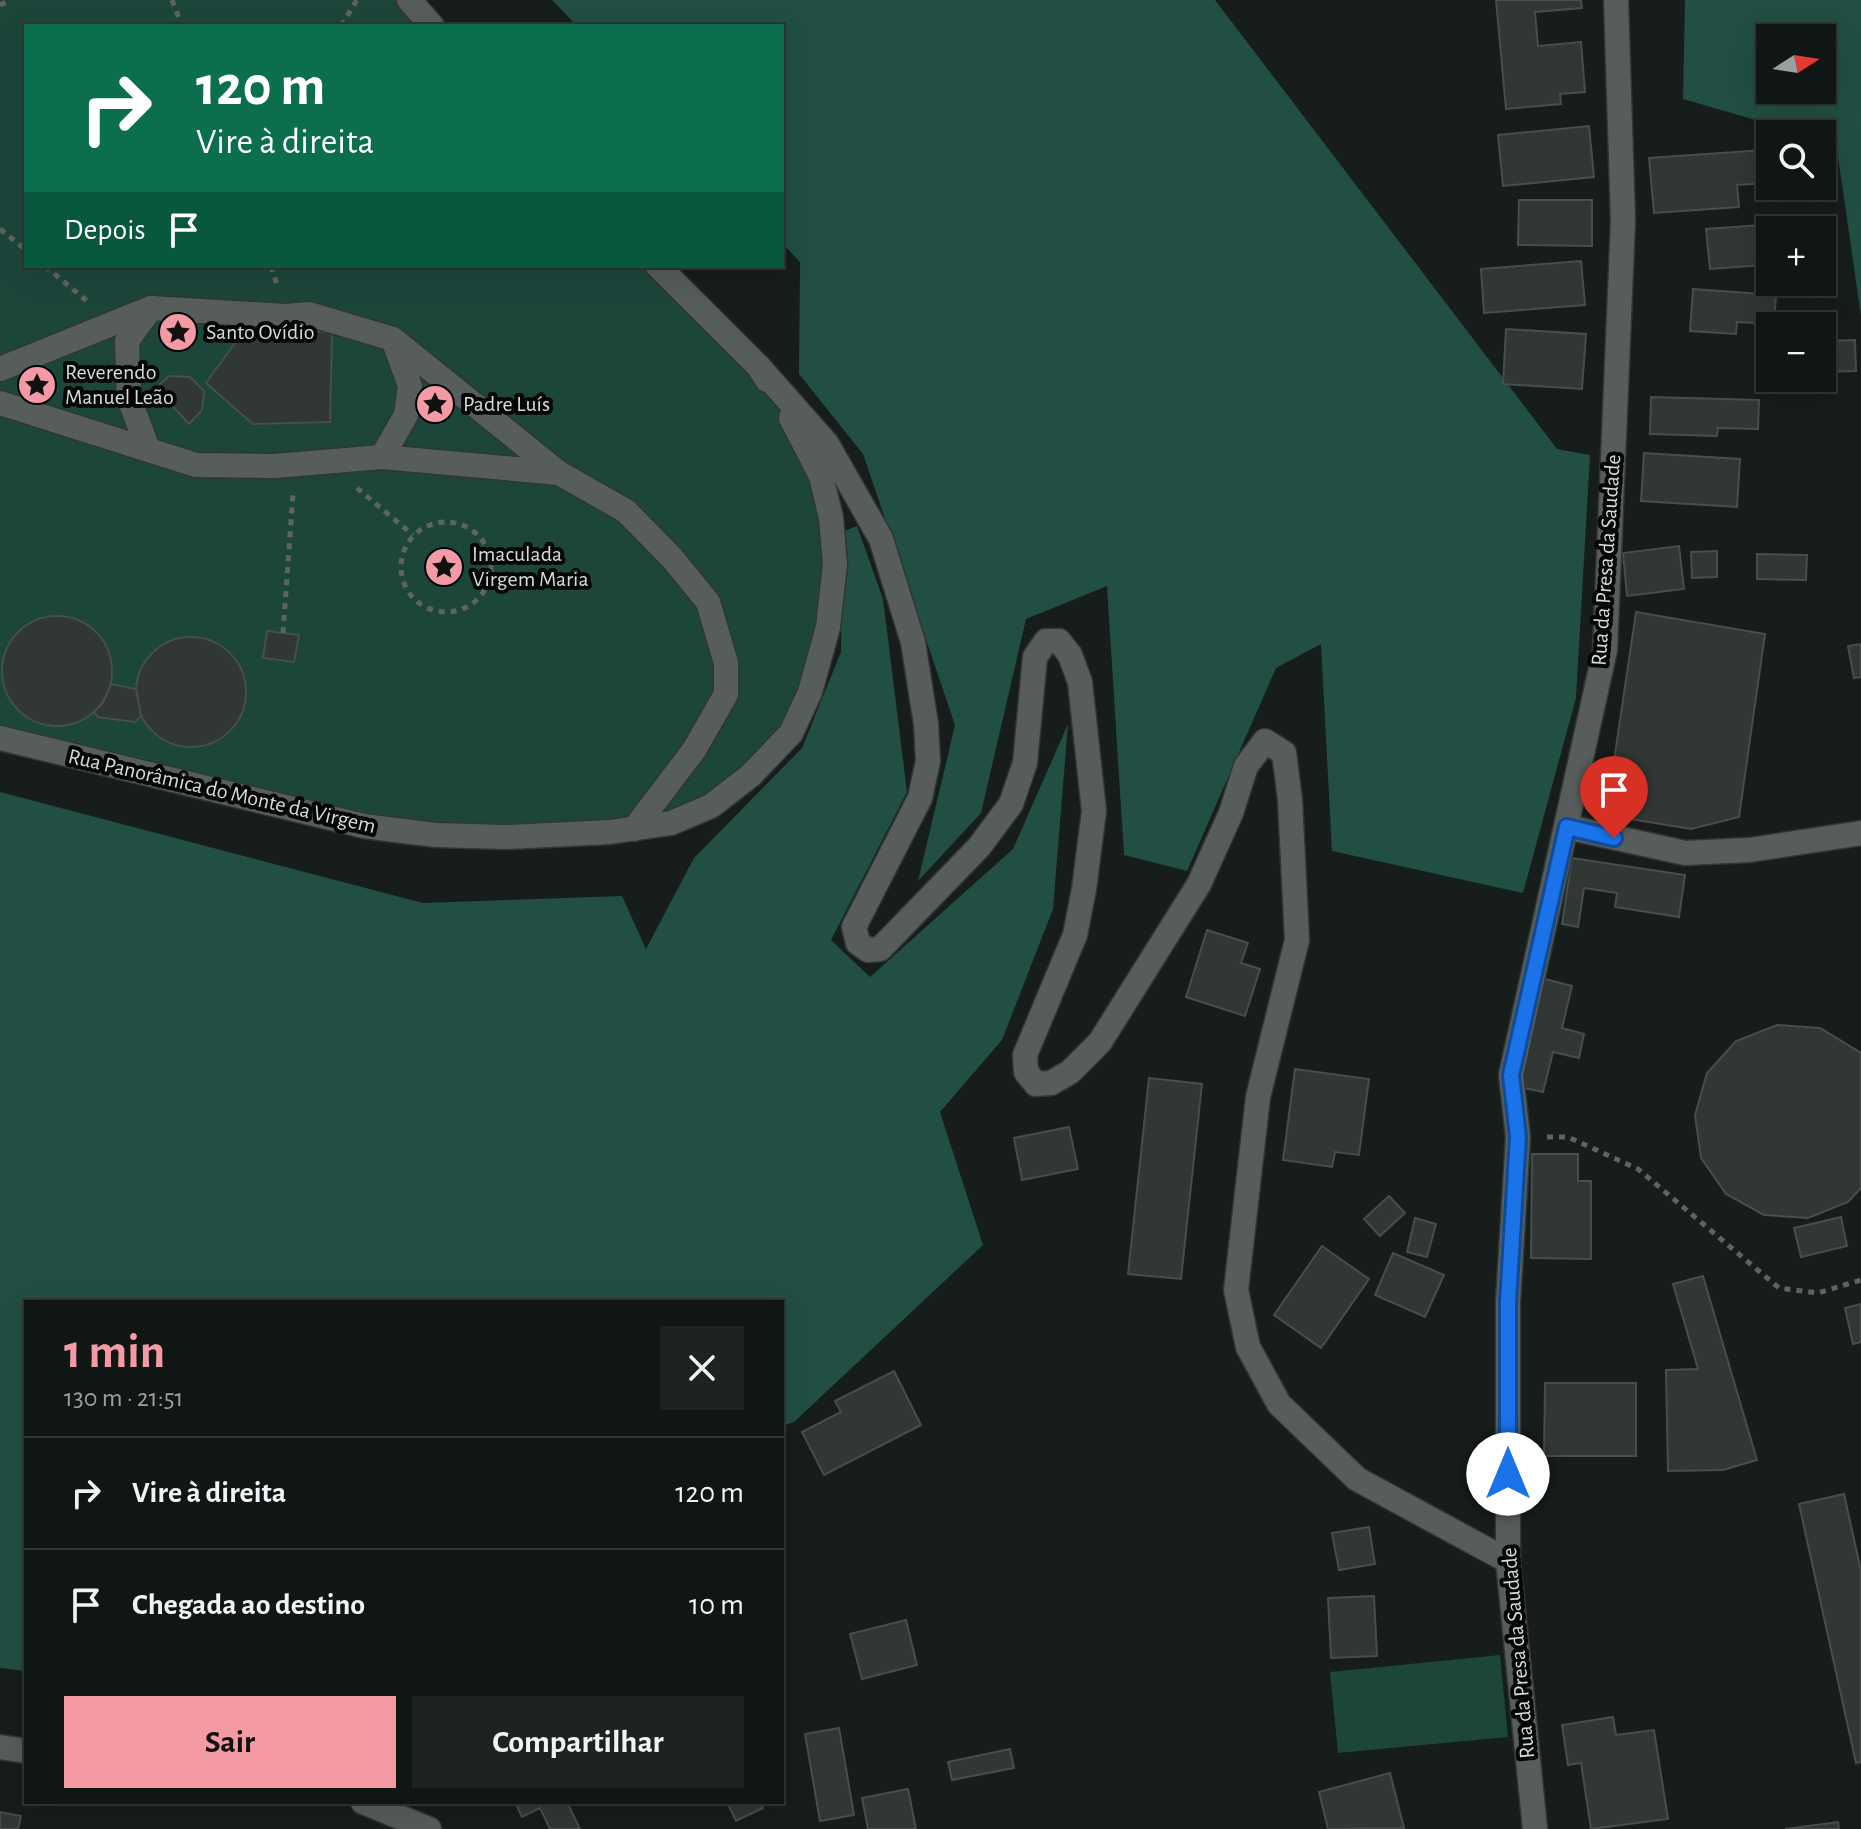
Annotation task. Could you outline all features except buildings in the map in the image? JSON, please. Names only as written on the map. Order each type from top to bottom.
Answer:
[{"type":"street","points":[[409,0],[430,24]]},
{"type":"street","name":"Rua da Presa da Saudade","points":[[1535,1829],[1508,1561],[1508,1302],[1518,1137],[1511,1075],[1605,650],[1623,221],[1616,0]]},
{"type":"street","name":"Rua Panorâmica do Monte da Virgem","points":[[660,268],[759,367],[827,444],[881,539],[913,642],[926,724],[928,761],[920,798],[854,927],[858,943],[868,950],[880,949],[979,847],[1011,804],[1025,763],[1035,657],[1046,641],[1059,641],[1070,655],[1080,682],[1094,811],[1075,935],[1025,1055],[1026,1072],[1036,1084],[1051,1083],[1070,1072],[1100,1042],[1199,884],[1231,813],[1246,766],[1265,741],[1284,753],[1290,800],[1297,940],[1256,1112],[1236,1290],[1248,1347],[1279,1404],[1357,1479],[1508,1561]]},
{"type":"street","points":[[148,449],[129,398],[127,341],[151,308]]},
{"type":"street","points":[[0,369],[151,308],[286,316],[309,314],[393,339],[559,473],[626,511],[672,558],[708,602],[726,663],[726,694],[694,750],[634,829]]},
{"type":"street","points":[[382,457],[406,415],[410,386],[393,339]]},
{"type":"street","name":"Rua Panorâmica do Monte da Virgem","points":[[0,738],[364,826],[436,835],[506,837],[610,832],[671,823],[711,806],[741,783],[791,733],[810,692],[828,627],[835,564],[831,518],[821,476],[804,440],[759,367]]},
{"type":"street","points":[[0,403],[196,465],[295,464],[382,457],[559,473]]},
{"type":"street","points":[[1567,827],[1685,853],[1750,850],[1861,833]]},
{"type":"street","points":[[0,1747],[24,1751]]},
{"type":"street","points":[[368,1804],[429,1829]]},
{"type":"path","points":[[0,5],[11,0]]},
{"type":"path","points":[[172,0],[181,24]]},
{"type":"path","points":[[342,24],[357,0]]},
{"type":"path","points":[[0,229],[24,248]]},
{"type":"path","points":[[47,268],[113,323]]},
{"type":"path","points":[[326,462],[413,535]]},
{"type":"path","points":[[283,633],[295,464]]},
{"type":"path","points":[[438,522],[452,522],[466,526],[479,535],[491,563],[490,578],[473,603],[459,610],[444,612],[416,601],[401,576],[404,547],[413,535],[438,522]]},
{"type":"path","points":[[1518,1137],[1568,1137],[1638,1169],[1779,1288],[1818,1293],[1861,1280]]},
{"type":"green space","points":[[0,0],[409,0],[430,24],[24,24],[24,268],[660,268],[759,367],[804,440],[831,518],[810,692],[751,775],[671,823],[436,835],[0,738]]},
{"type":"green space","points":[[552,0],[1215,0],[1557,449],[1590,455],[1576,698],[1523,893],[1332,851],[1321,644],[1276,668],[1187,871],[1124,855],[1107,586],[1026,619],[981,813],[918,881],[955,725],[863,454],[799,374],[800,262],[784,245],[784,24],[575,24]]},
{"type":"green space","points":[[1685,0],[1861,0],[1861,316],[1836,143],[1836,120],[1756,120],[1683,99]]},
{"type":"green space","points":[[857,526],[883,599],[907,792],[831,940],[870,977],[1013,849],[1068,724],[1053,909],[1002,1040],[940,1112],[983,1245],[794,1422],[784,1425],[784,1300],[24,1300],[24,1671],[0,1668],[0,792],[423,903],[622,896],[646,949],[694,858],[802,748],[841,652],[842,532]]},
{"type":"green space","points":[[1500,1655],[1508,1737],[1338,1753],[1330,1672]]},
{"type":"place","name":"Santo Ovídio","points":[[178,332]]},
{"type":"place","name":"Reverendo Manuel Leão","points":[[37,385]]},
{"type":"place","name":"Padre Luís","points":[[435,404]]},
{"type":"place","name":"Imaculada Virgem Maria","points":[[444,567]]},
{"type":"route","points":[[1508,1474],[1508,1302],[1518,1137],[1511,1075],[1567,827],[1614,838]]}]
